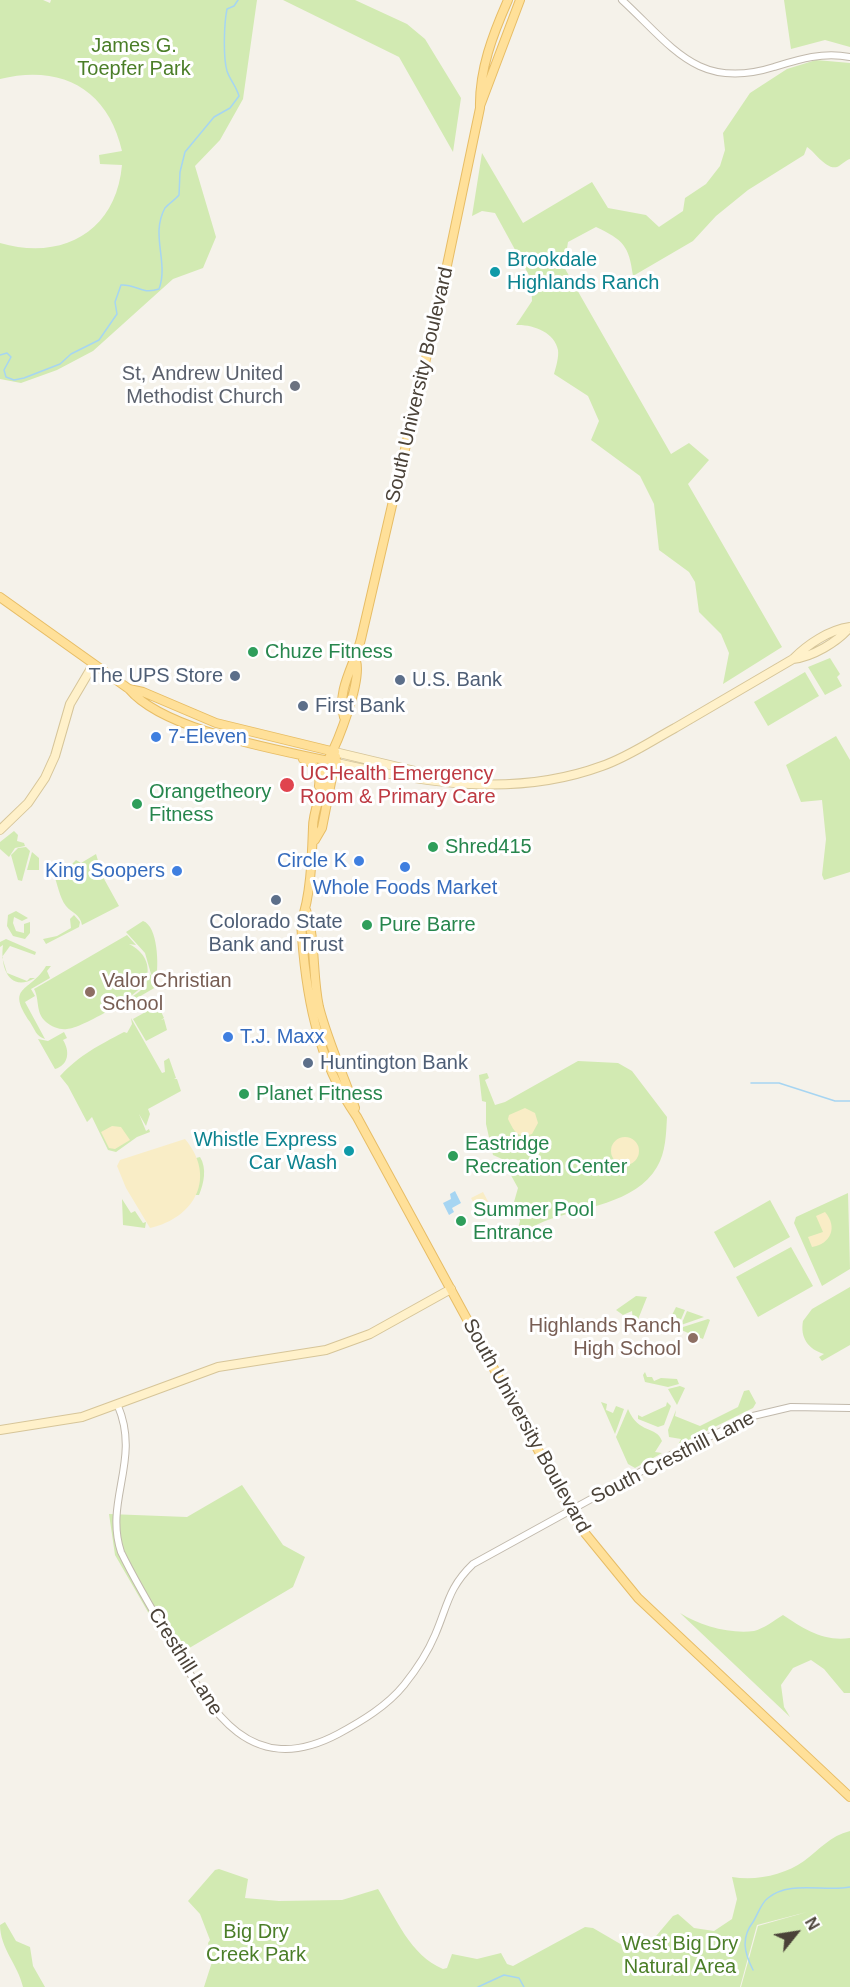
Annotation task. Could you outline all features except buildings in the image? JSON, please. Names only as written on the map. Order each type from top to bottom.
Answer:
[{"type":"main road","name":"South University Boulevard","points":[[480,108],[479,86],[508,0]]},
{"type":"main road","name":"South University Boulevard","points":[[314,840],[322,828],[335,752],[344,717],[349,708],[358,668],[356,661],[433,334],[480,108],[520,0]]},
{"type":"main road","points":[[492,75],[492,58],[504,26],[500,20]]},
{"type":"main road","points":[[0,597],[129,689],[138,700],[195,727],[411,780],[430,779],[494,786],[558,778],[603,766],[620,759],[793,659],[811,644],[836,630],[850,627],[827,645],[804,657],[793,659]]},
{"type":"main road","points":[[0,830],[28,803],[45,778],[55,756],[70,704],[93,665]]},
{"type":"main road","points":[[129,689],[143,692],[208,720],[415,771],[430,779]]},
{"type":"main road","points":[[286,751],[309,761],[316,768],[320,778],[319,802]]},
{"type":"main road","name":"South University Boulevard","points":[[333,762],[313,826],[314,840],[306,909],[301,922],[310,1008],[321,1047],[340,1092],[357,1117],[570,1510],[598,1552],[638,1598],[850,1797]]},
{"type":"main road","name":"South University Boulevard","points":[[306,909],[310,923],[318,998],[330,1044],[357,1117]]},
{"type":"main road","points":[[304,966],[310,978],[313,993],[318,998]]},
{"type":"main road","points":[[0,1430],[63,1421],[118,1406],[218,1367],[326,1350],[370,1334],[451,1289]]},
{"type":"street","points":[[622,0],[693,64],[712,73],[748,74],[816,55],[850,57]]},
{"type":"street","name":"Cresthill Lane","points":[[118,1406],[125,1425],[128,1447],[116,1515],[116,1538],[121,1552],[208,1705],[230,1728],[261,1744],[295,1747],[317,1743],[372,1714],[400,1690],[415,1670],[433,1641],[454,1583],[473,1564],[570,1510]]},
{"type":"street","name":"South Cresthill Lane","points":[[570,1510],[671,1455],[753,1416],[791,1407],[850,1408]]},
{"type":"green space","name":"James G. Toepfer Park","points":[[0,0],[43,0],[50,3],[51,0],[257,0],[243,99],[220,140],[195,166],[216,237],[203,268],[173,279],[93,351],[57,370],[21,383],[0,379],[0,243],[23,248],[44,248],[64,244],[82,236],[97,224],[109,208],[118,188],[122,165],[100,164],[99,155],[122,151],[106,111],[79,86],[43,75],[22,75],[0,79]]},
{"type":"green space","points":[[283,0],[355,0],[407,24],[425,39],[461,98],[453,152],[399,57]]},
{"type":"green space","points":[[784,0],[850,0],[850,47],[825,40],[791,49]]},
{"type":"green space","points":[[816,60],[850,63],[850,159],[838,166],[829,166],[807,147],[804,155],[748,190],[716,216],[693,241],[633,276],[627,250],[619,240],[596,227],[568,242],[564,267],[671,454],[689,443],[709,460],[688,484],[782,647],[723,684],[729,653],[721,634],[699,612],[695,582],[689,572],[659,550],[654,504],[640,476],[591,440],[599,421],[588,396],[554,374],[558,350],[552,338],[542,330],[516,325],[532,301],[531,279],[495,213],[482,211],[472,216],[482,153],[523,223],[592,182],[608,208],[646,215],[659,227],[683,211],[685,198],[706,184],[720,166],[725,150],[723,133],[750,93],[787,69]]},
{"type":"green space","points":[[830,658],[840,674],[837,677],[842,686],[825,695],[808,667]]},
{"type":"green space","points":[[805,672],[819,696],[768,726],[754,702]]},
{"type":"green space","points":[[836,736],[850,760],[850,872],[824,880],[822,875],[826,839],[822,800],[801,802],[786,765]]},
{"type":"green space","points":[[14,831],[18,835],[17,841],[24,843],[25,846],[15,848],[9,857],[0,849],[0,842]]},
{"type":"green space","points":[[26,847],[30,851],[22,881],[18,880],[11,855],[18,848]]},
{"type":"green space","points":[[32,852],[39,858],[39,870],[27,870]]},
{"type":"green space","points":[[96,854],[103,877],[119,906],[82,925],[78,916],[68,908],[60,895],[53,873],[66,866],[69,867],[76,860],[81,863]]},
{"type":"green space","points":[[16,911],[28,918],[22,921],[14,917],[13,923],[16,931],[24,933],[24,924],[30,922],[30,933],[25,939],[13,936],[7,926],[8,915]]},
{"type":"green space","points":[[74,915],[80,922],[79,927],[46,944],[43,939],[57,936],[71,928],[70,919]]},
{"type":"green space","points":[[143,921],[152,930],[154,938],[157,956],[156,979],[151,974],[145,953],[126,932]]},
{"type":"green space","points":[[127,935],[136,945],[129,944],[143,955],[147,964],[146,981],[150,974],[156,982],[156,987],[125,1005],[123,1002],[140,991],[146,982],[122,1002],[75,1027],[59,1029],[46,1022],[40,1014],[34,989]]},
{"type":"green space","points":[[6,939],[36,952],[35,955],[10,946],[3,956],[3,945],[0,947],[0,942]]},
{"type":"green space","points":[[46,966],[51,966],[47,971],[50,978],[31,989],[35,996],[25,1002],[45,1039],[36,1032],[23,1010],[20,995]]},
{"type":"green space","points":[[7,973],[27,981],[35,978],[26,982],[13,980]]},
{"type":"green space","points":[[158,1005],[164,1018],[161,1020],[164,1019],[167,1030],[146,1041],[133,1019]]},
{"type":"green space","points":[[131,1018],[162,1073],[165,1072],[164,1061],[169,1058],[176,1078],[174,1079],[177,1079],[181,1091],[148,1109],[150,1114],[146,1126],[139,1114],[146,1131],[149,1129],[150,1132],[137,1137],[116,1152],[108,1150],[92,1117],[87,1122],[68,1086],[60,1076],[90,1051],[124,1032],[127,1033],[132,1024]]},
{"type":"green space","points":[[64,1032],[67,1038],[63,1040],[67,1049],[67,1057],[60,1067],[55,1069],[38,1039],[48,1041]]},
{"type":"green space","points":[[578,1061],[618,1063],[632,1071],[667,1117],[662,1155],[648,1179],[622,1197],[545,1221],[516,1235],[520,1221],[514,1202],[518,1188],[502,1159],[493,1155],[486,1124],[486,1102],[482,1101],[479,1075],[487,1073],[489,1078],[485,1080],[495,1105],[505,1102]]},
{"type":"green space","points":[[200,1157],[204,1166],[203,1181],[199,1195],[195,1195],[198,1187],[196,1158]]},
{"type":"green space","points":[[848,1193],[850,1269],[822,1286],[794,1223],[796,1217]]},
{"type":"green space","points":[[122,1199],[131,1213],[135,1211],[143,1223],[146,1222],[145,1228],[123,1225]]},
{"type":"green space","points":[[770,1200],[790,1237],[734,1268],[714,1232]]},
{"type":"green space","points":[[791,1247],[813,1286],[758,1317],[736,1277]]},
{"type":"green space","points":[[850,1287],[850,1345],[822,1361],[819,1357],[824,1354],[810,1346],[804,1338],[803,1321],[812,1309]]},
{"type":"green space","points":[[636,1296],[647,1297],[637,1322],[633,1321],[632,1311],[623,1315],[616,1310]]},
{"type":"green space","points":[[676,1307],[685,1310],[677,1329],[673,1327],[677,1317],[672,1315]]},
{"type":"green space","points":[[687,1311],[704,1317],[681,1325]]},
{"type":"green space","points":[[710,1320],[703,1339],[681,1330],[683,1327]]},
{"type":"green space","points":[[645,1372],[647,1377],[652,1377],[654,1381],[661,1378],[677,1379],[679,1384],[668,1387],[645,1382],[643,1375]]},
{"type":"green space","points":[[680,1386],[685,1388],[677,1405],[668,1389]]},
{"type":"green space","points":[[749,1390],[756,1403],[753,1408],[678,1445],[681,1439],[669,1437],[668,1430],[676,1410],[675,1416],[700,1426],[738,1407],[744,1391]]},
{"type":"green space","points":[[601,1402],[607,1404],[606,1410],[613,1413],[616,1406],[624,1409],[615,1434]]},
{"type":"green space","points":[[667,1402],[671,1406],[664,1425],[658,1427],[638,1419],[638,1415],[642,1417],[666,1406]]},
{"type":"green space","points":[[628,1409],[637,1423],[656,1433],[662,1441],[655,1452],[662,1453],[635,1468],[628,1464],[616,1437]]},
{"type":"green space","points":[[242,1485],[283,1545],[305,1557],[293,1587],[174,1657],[115,1555],[109,1514],[187,1517]]},
{"type":"green space","points":[[680,1613],[715,1628],[745,1632],[761,1628],[783,1615],[823,1636],[850,1638],[850,1693],[844,1693],[824,1669],[811,1660],[793,1668],[781,1685],[784,1707],[790,1717]]},
{"type":"green space","points":[[850,1831],[850,1987],[741,1987],[758,1926],[807,1912],[757,1925],[740,1987],[204,1987],[212,1962],[208,1943],[210,1940],[200,1914],[188,1901],[215,1870],[219,1869],[248,1879],[245,1898],[279,1901],[342,1900],[378,1889],[405,1935],[421,1955],[431,1963],[443,1969],[447,1968],[452,1954],[477,1959],[501,1953],[507,1964],[513,1966],[585,1927],[593,1928],[629,1949],[651,1942],[673,1916],[678,1914],[694,1928],[714,1931],[732,1919],[737,1899],[732,1877],[760,1877],[788,1870],[831,1840]]},
{"type":"green space","points":[[5,1922],[16,1941],[30,1947],[33,1966],[45,1987],[23,1987],[3,1941],[0,1925]]},
{"type":"sand","points":[[525,1108],[535,1113],[538,1123],[532,1134],[519,1135],[508,1119],[509,1115]]},
{"type":"sand","points":[[112,1126],[121,1127],[130,1140],[115,1149],[109,1148],[101,1132]]},
{"type":"sand","points":[[625,1137],[635,1141],[639,1151],[635,1161],[625,1165],[615,1161],[611,1151],[615,1141]]},
{"type":"sand","points":[[185,1139],[195,1153],[199,1168],[200,1181],[196,1194],[179,1215],[166,1223],[150,1228],[126,1188],[117,1166],[120,1160]]},
{"type":"sand","points":[[483,1192],[491,1207],[479,1213],[471,1198]]},
{"type":"sand","points":[[825,1212],[832,1229],[828,1239],[812,1247],[808,1237],[823,1232],[816,1216]]},
{"type":"water","points":[[455,1191],[461,1203],[452,1208],[454,1212],[449,1215],[443,1203],[451,1199],[450,1194]]},
{"type":"waterway","points":[[0,355],[7,353],[11,357],[4,370],[6,377],[14,380],[60,364],[71,354],[99,340],[117,314],[115,302],[121,285],[148,291],[159,289],[162,279],[159,228],[165,208],[179,195],[180,172],[185,152],[214,117],[230,108],[239,96],[227,71],[224,49],[227,9],[234,6],[238,0]]},
{"type":"waterway","points":[[751,1083],[779,1083],[835,1101],[850,1101]]},
{"type":"waterway","points":[[753,1970],[746,1951],[745,1939],[761,1906],[768,1898],[786,1889],[850,1887]]},
{"type":"waterway","points":[[478,1987],[504,1975],[519,1978],[524,1987]]},
{"type":"place","name":"Brookdale Highlands Ranch","points":[[495,272]]},
{"type":"place","name":"St, Andrew United Methodist Church","points":[[295,386]]},
{"type":"place","name":"Chuze Fitness","points":[[253,652]]},
{"type":"place","name":"The UPS Store","points":[[235,676]]},
{"type":"place","name":"U.S. Bank","points":[[400,680]]},
{"type":"place","name":"First Bank","points":[[303,706]]},
{"type":"place","name":"7-Eleven","points":[[156,737]]},
{"type":"place","name":"UCHealth Emergency Room & Primary Care","points":[[287,785]]},
{"type":"place","name":"Orangetheory Fitness","points":[[137,804]]},
{"type":"place","name":"Shred415","points":[[433,847]]},
{"type":"place","name":"Circle K","points":[[359,861]]},
{"type":"place","name":"Whole Foods Market","points":[[405,867]]},
{"type":"place","name":"King Soopers","points":[[177,871]]},
{"type":"place","name":"Colorado State Bank and Trust","points":[[276,900]]},
{"type":"place","name":"Pure Barre","points":[[367,925]]},
{"type":"place","name":"Valor Christian School","points":[[90,992]]},
{"type":"place","name":"T.J. Maxx","points":[[228,1037]]},
{"type":"place","name":"Huntington Bank","points":[[308,1063]]},
{"type":"place","name":"Planet Fitness","points":[[244,1094]]},
{"type":"place","name":"Whistle Express Car Wash","points":[[349,1151]]},
{"type":"place","name":"Eastridge Recreation Center","points":[[453,1156]]},
{"type":"place","name":"Summer Pool Entrance","points":[[461,1221]]},
{"type":"place","name":"Highlands Ranch High School","points":[[693,1338]]},
{"type":"park label","name":"Big Dry Creek Park","points":[[256,1944]]},
{"type":"park label","name":"West Big Dry Natural Area","points":[[680,1956]]}]
